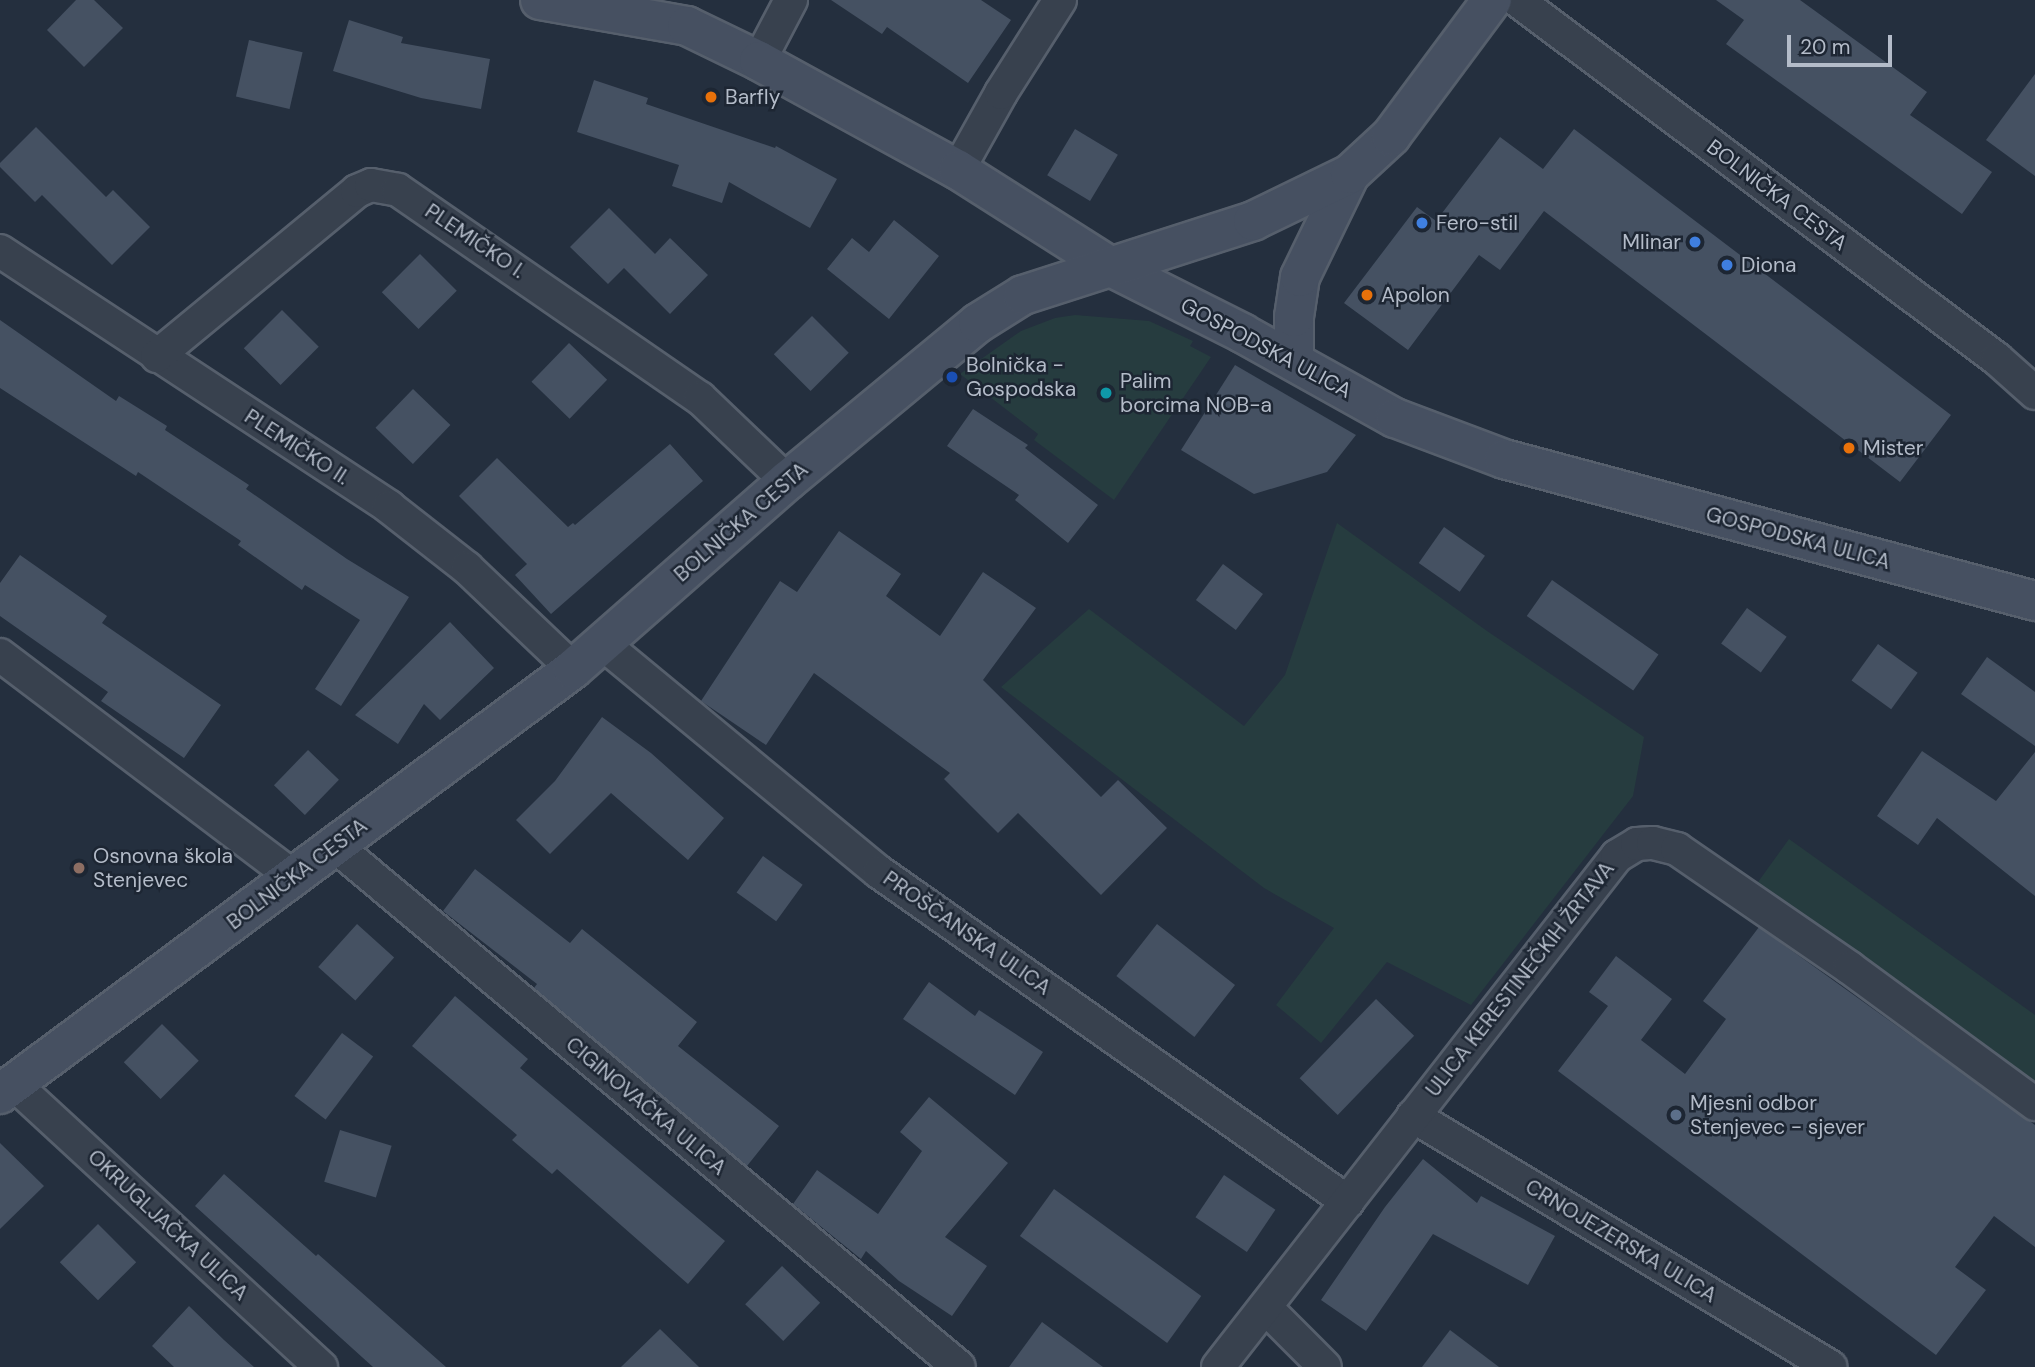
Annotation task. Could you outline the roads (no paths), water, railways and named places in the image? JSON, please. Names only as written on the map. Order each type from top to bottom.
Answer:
[{"type":"street","name":"GOSPODSKA ULICA","points":[[540,0],[687,26],[759,61],[958,170],[1111,267],[1294,361],[1395,418],[1504,459],[2035,601]]},
{"type":"street","points":[[759,61],[791,0]]},
{"type":"street","points":[[958,170],[1001,93],[1060,0]]},
{"type":"street","name":"BOLNIČKA CESTA","points":[[7,1089],[573,669],[788,481],[978,323],[1023,295],[1252,222],[1350,174],[1391,136],[1492,0]]},
{"type":"street","name":"BOLNIČKA CESTA","points":[[1517,0],[1997,359],[2035,394]]},
{"type":"street","points":[[1294,361],[1294,317],[1300,277],[1350,174]]},
{"type":"street","name":"PLEMIČKO I.","points":[[157,356],[357,191],[371,185],[398,190],[701,398],[788,481]]},
{"type":"street","name":"PLEMIČKO II.","points":[[0,251],[390,507],[467,568],[573,669]]},
{"type":"street","name":"PROŠČANSKA ULICA","points":[[602,643],[879,872],[1348,1202]]},
{"type":"street","points":[[0,656],[294,877]]},
{"type":"street","name":"ULICA KERESTINEČKIH ŽRTAVA","points":[[1218,1367],[1617,856],[1637,844],[1653,843],[1677,849],[1850,968],[2035,1104]]},
{"type":"street","name":"CIGINOVAČKA ULICA","points":[[334,845],[959,1367]]},
{"type":"street","name":"OKRUGLJAČKA ULICA","points":[[7,1089],[321,1367]]},
{"type":"street","name":"CRNOJEZERSKA ULICA","points":[[1413,1116],[1829,1367]]},
{"type":"street","points":[[1266,1308],[1325,1367]]},
{"type":"place","name":"Barfly","points":[[711,97]]},
{"type":"place","name":"Fero-stil","points":[[1422,223]]},
{"type":"place","name":"Mlinar","points":[[1695,242]]},
{"type":"place","name":"Diona","points":[[1727,265]]},
{"type":"place","name":"Apolon","points":[[1367,295]]},
{"type":"place","name":"Bolnička - Gospodska","points":[[952,377]]},
{"type":"place","name":"Palim borcima NOB-a","points":[[1106,393]]},
{"type":"place","name":"Mister","points":[[1849,448]]},
{"type":"place","name":"Osnovna škola Stenjevec","points":[[79,868]]},
{"type":"place","name":"Mjesni odbor Stenjevec - sjever","points":[[1676,1115]]}]
